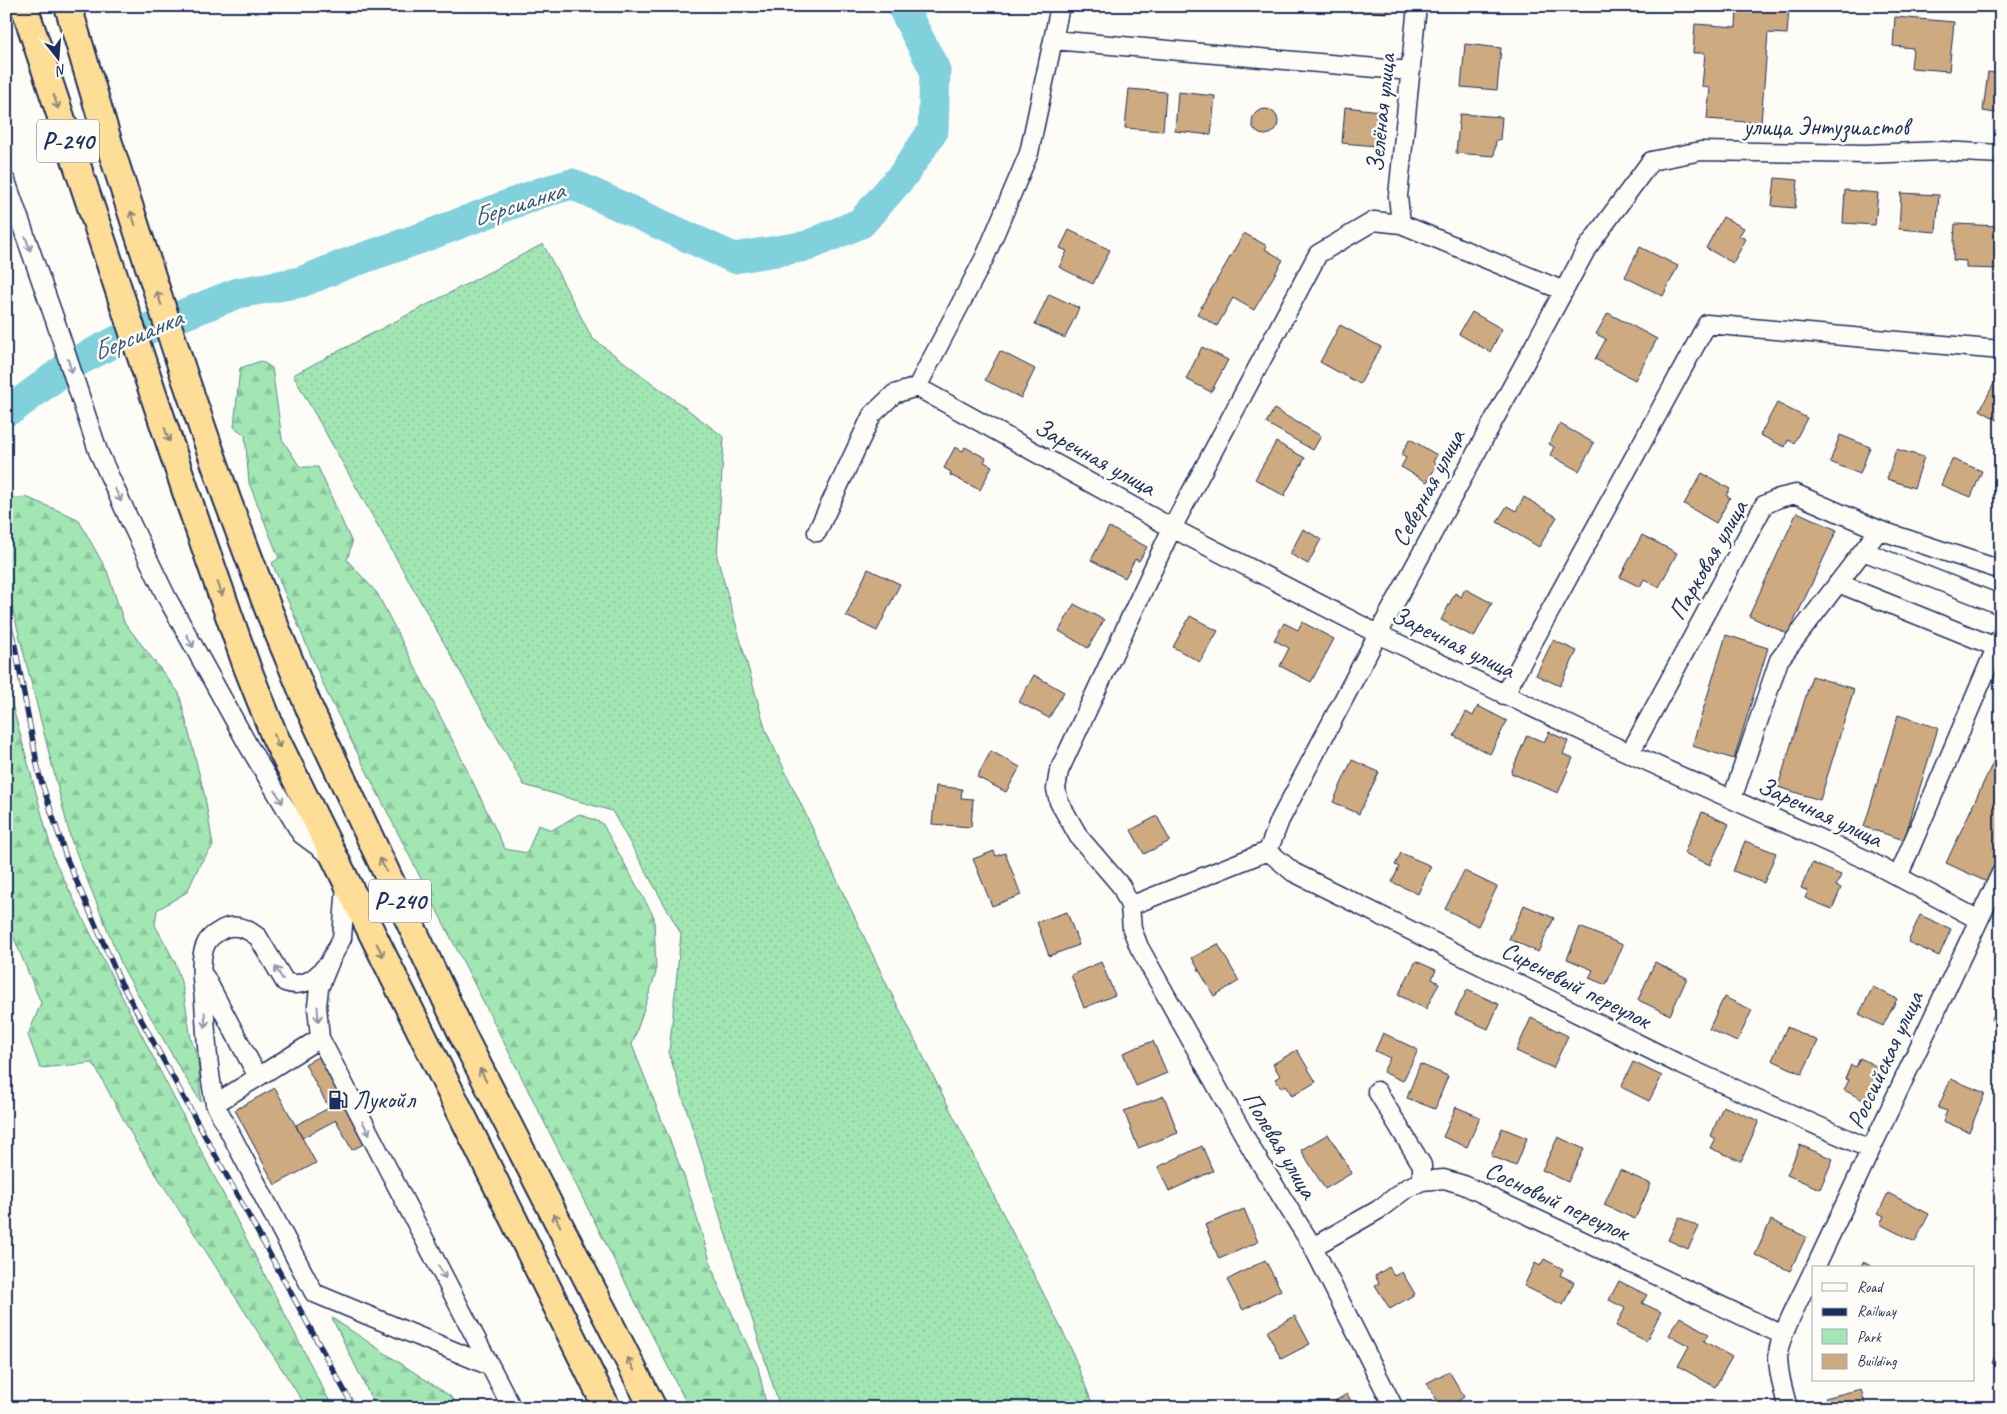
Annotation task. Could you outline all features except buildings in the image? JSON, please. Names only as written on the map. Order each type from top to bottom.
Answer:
[{"type":"highway","name":"Р-240","points":[[24,6],[151,389],[247,667],[277,743],[607,1408]]},
{"type":"highway","name":"Р-240","points":[[68,6],[78,46],[185,378],[269,611],[310,710],[466,1040],[653,1408]]},
{"type":"street","points":[[817,532],[872,416],[894,394],[917,387],[985,257],[1029,153],[1060,6]]},
{"type":"street","name":"Зелёная улица","points":[[1401,224],[1398,196],[1417,6]]},
{"type":"street","points":[[1053,40],[1411,71]]},
{"type":"street","name":"улица Энтузиастов","points":[[1651,161],[1701,151],[1864,154],[1942,150],[2001,154]]},
{"type":"street","name":"Северная улица","points":[[1268,851],[1280,820],[1378,634],[1587,248],[1651,161]]},
{"type":"street","points":[[6,182],[55,320],[98,451],[166,596],[227,710],[301,834],[333,858]]},
{"type":"street","points":[[1268,851],[1130,906],[1120,886],[1079,836],[1059,802],[1056,789],[1059,771],[1172,528],[1318,254],[1374,221],[1401,224],[1564,291]]},
{"type":"street","points":[[1504,695],[1707,324],[2001,350]]},
{"type":"street","name":"Заречная улица","points":[[917,387],[1172,528],[1378,634],[1504,695],[1867,860],[1979,920]]},
{"type":"street","name":"Парковая улица","points":[[1630,753],[1764,505],[1779,498],[1796,494],[1879,530],[2001,570]]},
{"type":"street","points":[[1732,799],[1779,660],[1879,530]]},
{"type":"street","points":[[1863,551],[2001,605]]},
{"type":"street","points":[[1838,583],[1998,641],[1898,877]]},
{"type":"street","name":"Сиреневый переулок","points":[[1268,851],[1293,872],[1679,1064],[1870,1149]]},
{"type":"street","name":"Российская улица","points":[[1815,1266],[2001,873]]},
{"type":"street","points":[[346,883],[342,938],[319,988],[317,1006],[320,1038],[512,1408]]},
{"type":"street","name":"Полевая улица","points":[[1130,906],[1132,929],[1138,947],[1254,1153],[1312,1247],[1394,1408]]},
{"type":"street","points":[[330,961],[320,974],[306,983],[293,985],[285,982],[258,937],[239,926],[227,928],[215,934],[206,942],[203,952],[202,972],[209,1075],[215,1104],[314,1294],[490,1366]]},
{"type":"street","points":[[202,972],[258,1077]]},
{"type":"street","points":[[215,1104],[320,1038]]},
{"type":"street","points":[[1377,1091],[1422,1165],[1422,1181]]},
{"type":"street","name":"Сосновый переулок","points":[[1312,1247],[1378,1210],[1407,1188],[1422,1181],[1444,1179],[1464,1185],[1783,1335]]},
{"type":"street","name":"Российская улица","points":[[1788,1408],[1781,1383],[1778,1352],[1783,1335],[1812,1273]]},
{"type":"green space","points":[[543,244],[592,338],[724,437],[717,557],[766,731],[888,987],[1070,1346],[1094,1408],[780,1408],[669,1053],[681,934],[612,811],[524,785],[293,375]]},
{"type":"green space","points":[[261,361],[272,368],[282,439],[300,467],[318,467],[352,543],[347,560],[377,593],[456,747],[505,849],[527,853],[538,825],[552,830],[579,814],[602,823],[654,917],[656,973],[632,1045],[685,1179],[716,1280],[758,1367],[767,1408],[689,1408],[326,691],[272,563],[279,558],[249,483],[245,435],[234,427],[240,368]]},
{"type":"green space","points":[[26,497],[78,519],[107,571],[124,622],[179,693],[205,797],[213,846],[200,864],[187,892],[157,910],[155,925],[175,962],[183,989],[191,1039],[198,1059],[201,1102],[180,1069],[123,968],[71,840],[6,583],[6,499]]},
{"type":"green space","points":[[6,682],[54,859],[113,979],[333,1408],[307,1408],[139,1148],[93,1063],[40,1068],[28,1035],[41,1003],[6,919]]},
{"type":"green space","points":[[332,1318],[450,1396],[462,1408],[376,1408]]},
{"type":"waterway","name":"Берсианка","points":[[6,411],[13,408],[72,364],[117,341],[238,293],[301,282],[540,193],[572,184],[734,258],[807,246],[861,223],[903,175],[933,131],[935,70],[902,6]]},
{"type":"railway","points":[[6,612],[15,646],[39,774],[66,857],[120,981],[354,1408]]},
{"type":"place","name":"Лукойл","points":[[338,1100]]}]
